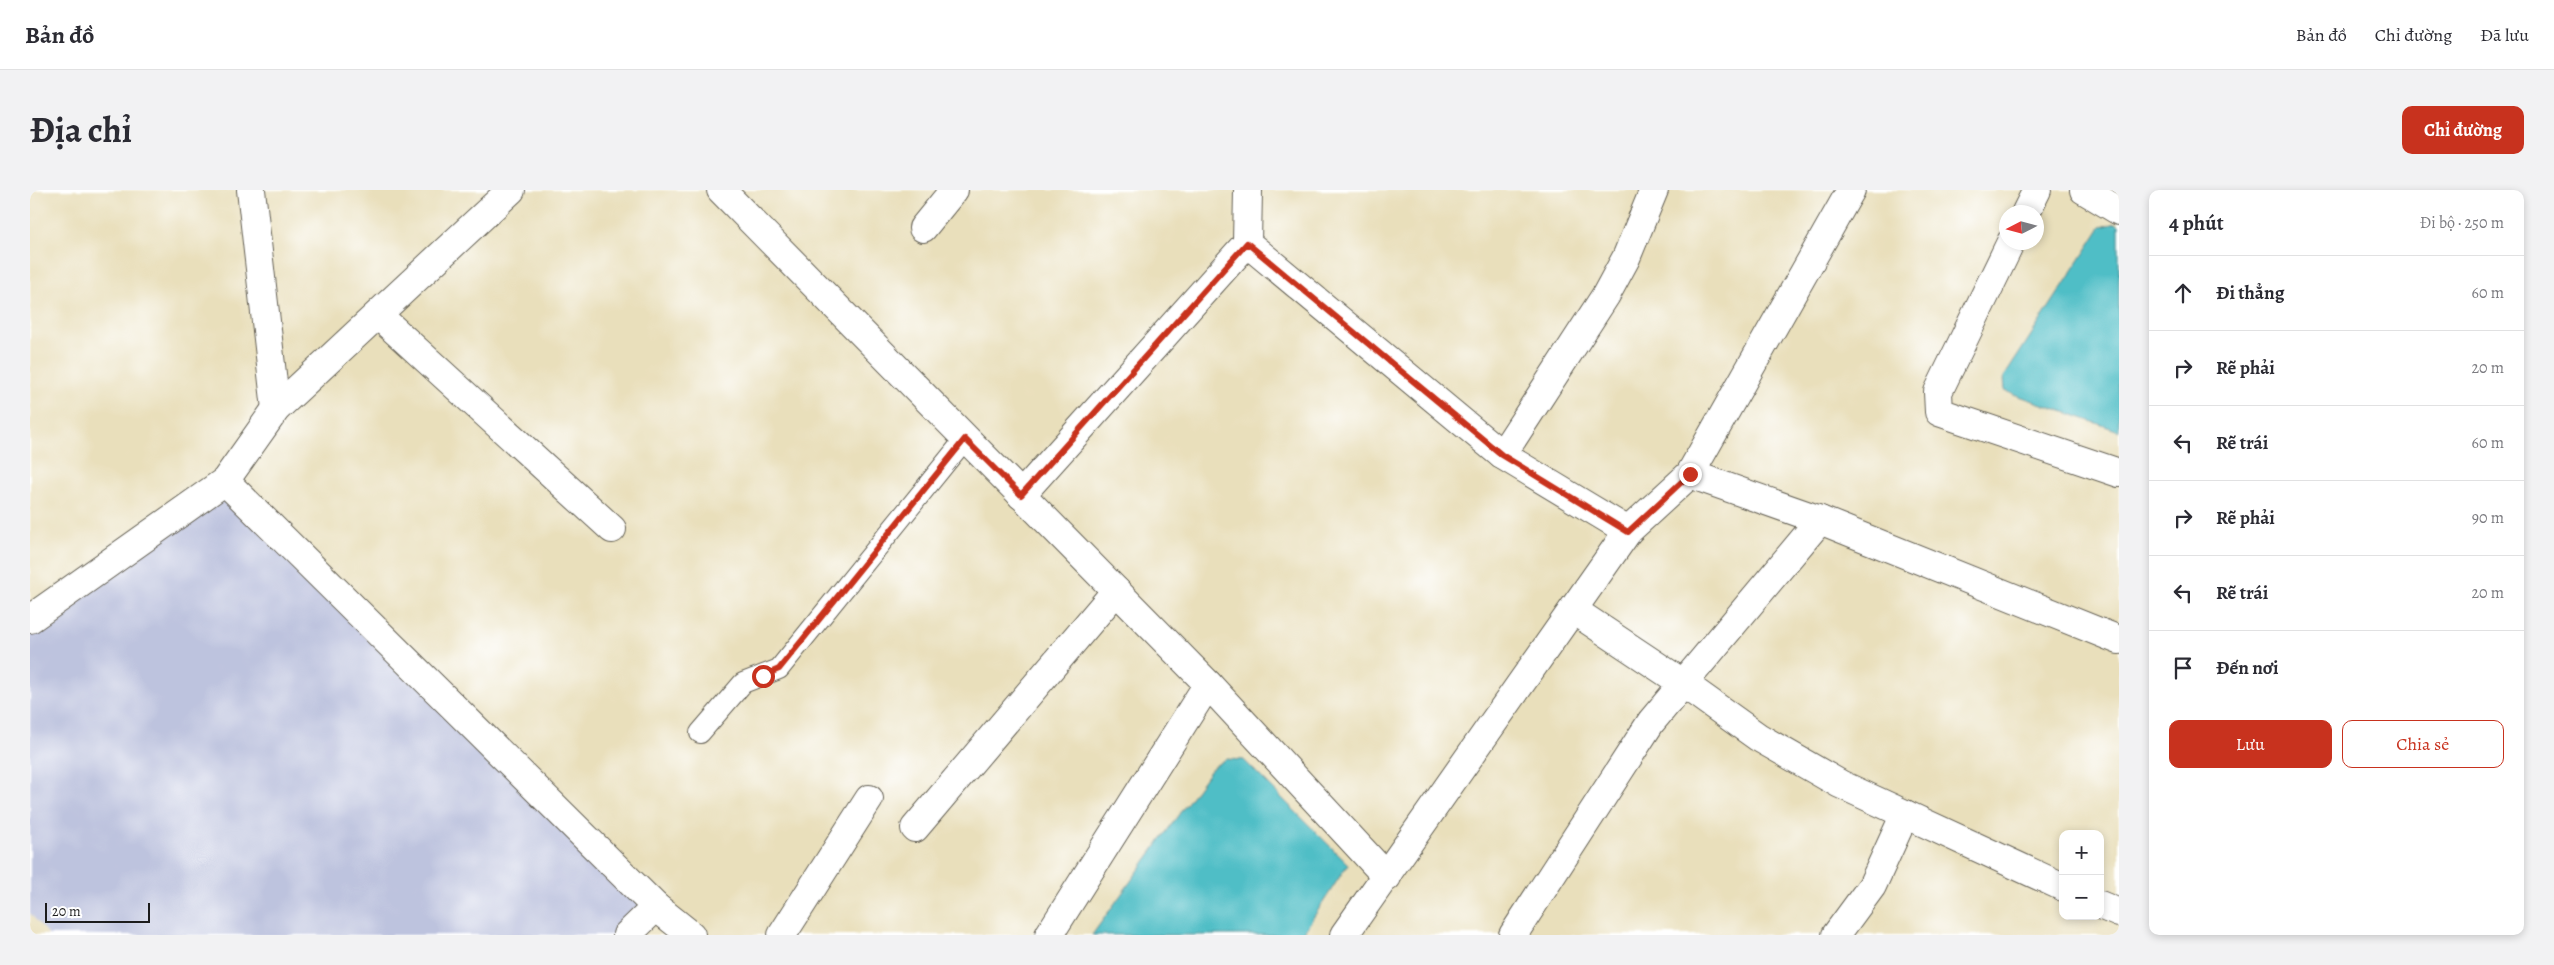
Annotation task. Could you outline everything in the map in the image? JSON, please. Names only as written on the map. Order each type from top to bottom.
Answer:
[{"type":"street","points":[[251,190],[276,409]]},
{"type":"street","points":[[30,619],[225,481],[276,409],[511,190]]},
{"type":"street","points":[[721,190],[1208,684],[1387,877]]},
{"type":"street","points":[[923,228],[954,190]]},
{"type":"street","points":[[1021,495],[1247,243],[1248,190]]},
{"type":"street","points":[[1502,455],[1606,295],[1626,258],[1654,190]]},
{"type":"street","points":[[1344,935],[1387,877],[1628,532],[1690,474],[1851,190]]},
{"type":"street","points":[[2030,205],[2037,190]]},
{"type":"street","points":[[2084,190],[2119,211]]},
{"type":"street","points":[[1247,243],[1502,455],[1628,532]]},
{"type":"street","points":[[2007,250],[1938,392],[1939,412],[2119,473]]},
{"type":"street","points":[[378,315],[612,529]]},
{"type":"street","points":[[1690,474],[1820,520],[2119,640]]},
{"type":"street","points":[[225,481],[656,907],[690,935]]},
{"type":"street","points":[[1512,935],[1651,722],[1820,520]]},
{"type":"street","points":[[915,828],[1116,591]]},
{"type":"street","points":[[1573,610],[1684,684],[1758,737],[1840,784],[2059,886]]},
{"type":"street","points":[[1050,935],[1208,684]]},
{"type":"street","points":[[782,935],[869,799]]},
{"type":"street","points":[[1836,935],[1872,886],[1905,814]]},
{"type":"street","points":[[627,935],[656,907]]},
{"type":"street","points":[[2104,907],[2119,913]]},
{"type":"lane","points":[[700,733],[743,684],[779,669],[965,439]]},
{"type":"shaded area","points":[[225,481],[656,907],[627,935],[48,935],[30,913],[30,619]]},
{"type":"water","points":[[2116,223],[2119,225],[2119,431],[2005,391],[2004,377],[2101,227]]},
{"type":"water","points":[[1226,759],[1244,760],[1348,864],[1302,935],[1092,935],[1213,767]]},
{"type":"route","points":[[763,676],[779,669],[965,439],[1021,495],[1247,243],[1502,455],[1628,532],[1690,474]]}]
